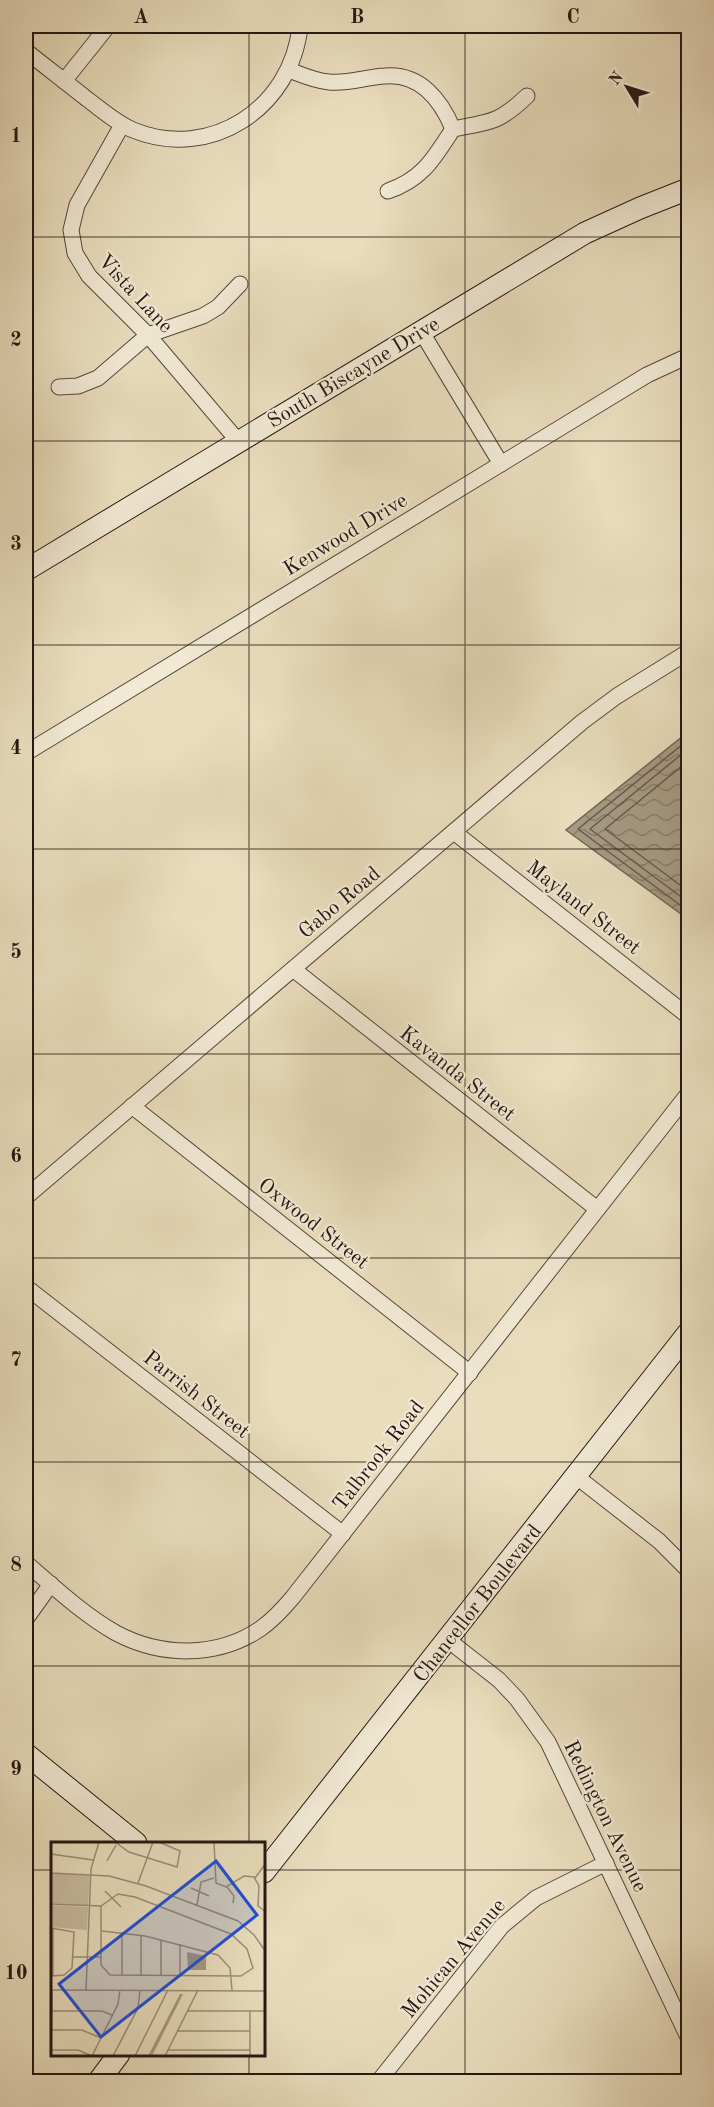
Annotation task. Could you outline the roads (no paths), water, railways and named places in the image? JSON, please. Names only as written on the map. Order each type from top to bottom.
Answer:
[{"type":"street","points":[[64,81],[108,26]]},
{"type":"street","points":[[26,51],[122,125],[168,139],[197,138],[220,132],[242,122],[261,107],[289,70],[300,26]]},
{"type":"street","points":[[289,70],[329,82],[386,76],[404,78],[422,86],[435,96],[447,114],[453,129]]},
{"type":"street","points":[[388,191],[410,182],[423,172],[453,129],[498,119],[527,96]]},
{"type":"street","name":"Vista Lane","points":[[122,125],[77,205],[71,237],[75,254],[83,270],[148,335],[238,441]]},
{"type":"street","name":"South Biscayne Drive","points":[[26,570],[585,233],[688,189]]},
{"type":"street","points":[[59,387],[78,386],[98,378],[148,335],[211,312],[225,302],[240,284]]},
{"type":"street","points":[[421,331],[501,464]]},
{"type":"street","name":"Kenwood Drive","points":[[26,753],[647,375],[688,356]]},
{"type":"street","name":"Gabo Road","points":[[26,1197],[582,722],[617,696],[688,652]]},
{"type":"street","name":"Mayland Street","points":[[454,832],[688,1016]]},
{"type":"street","name":"Kavanda Street","points":[[292,969],[597,1209]]},
{"type":"street","name":"Talbrook Road","points":[[26,1563],[101,1623],[132,1640],[169,1650],[190,1651],[210,1649],[259,1630],[293,1598],[688,1094]]},
{"type":"street","name":"Oxwood Street","points":[[132,1106],[470,1373]]},
{"type":"street","name":"Parrish Street","points":[[26,1287],[343,1534]]},
{"type":"street","name":"Chancellor Boulevard","points":[[266,1869],[688,1333]]},
{"type":"street","points":[[577,1476],[659,1541],[688,1570]]},
{"type":"street","points":[[26,1619],[51,1584]]},
{"type":"street","name":"Redington Avenue","points":[[448,1640],[499,1680],[534,1720],[548,1742],[688,2037]]},
{"type":"street","points":[[26,1754],[135,1842]]},
{"type":"street","name":"Mohican Avenue","points":[[378,2082],[502,1926],[536,1898],[606,1863]]},
{"type":"street","points":[[98,2082],[118,2056]]},
{"type":"water","points":[[688,732],[688,919],[566,830]]}]
